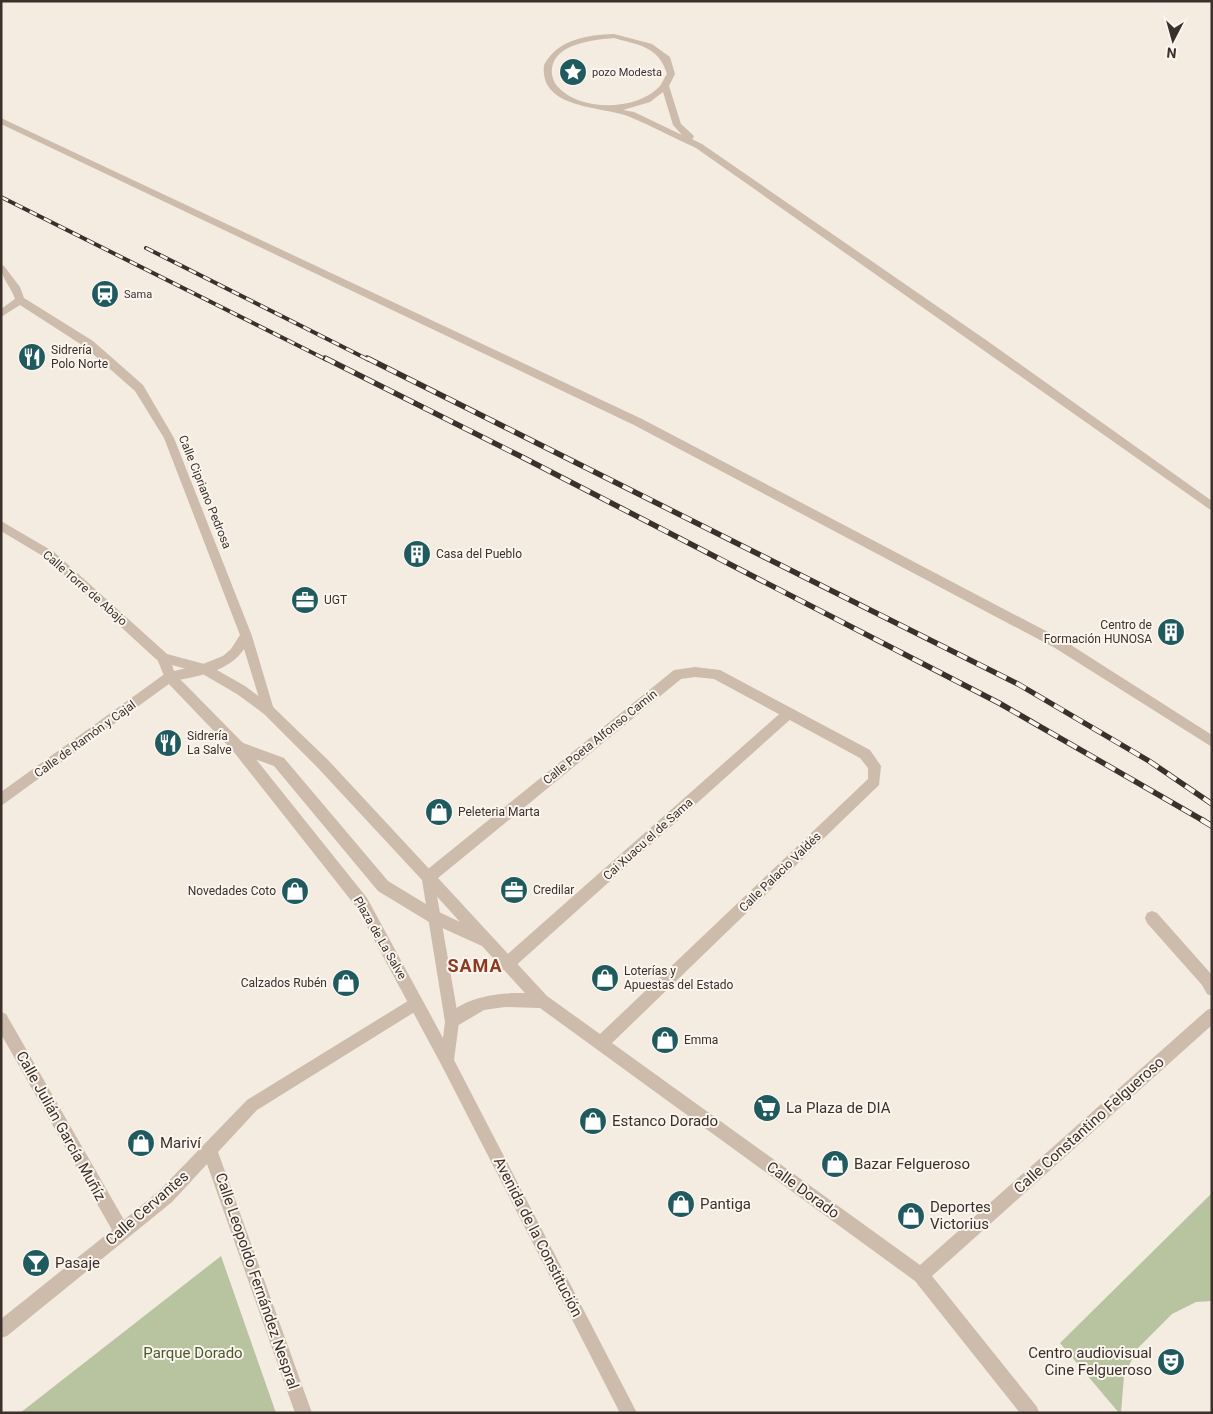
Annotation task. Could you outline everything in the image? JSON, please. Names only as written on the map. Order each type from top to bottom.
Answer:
[{"type":"street","points":[[604,108],[636,104],[651,99],[666,88],[672,74],[668,60],[656,48],[636,40],[614,36],[590,38],[569,44],[554,55],[547,68],[549,82],[561,95],[580,104],[631,114],[699,146]]},
{"type":"street","points":[[666,88],[677,125],[699,146],[982,343],[1212,507]]},
{"type":"street","points":[[1,121],[638,422],[1059,644],[1212,742]]},
{"type":"street","points":[[1,268],[17,289],[20,300],[1,314]]},
{"type":"street","points":[[1,299],[11,307]]},
{"type":"street","name":"Calle Cipriano Pedrosa","points":[[20,300],[88,344],[139,388],[169,438],[246,636]]},
{"type":"street","name":"Calle Torre de Abajo","points":[[1,525],[50,555],[163,658]]},
{"type":"street","points":[[170,677],[204,669],[227,660],[235,653],[246,636]]},
{"type":"street","name":"Plaza de La Salve","points":[[246,636],[268,710]]},
{"type":"street","name":"Plaza de La Salve","points":[[163,658],[204,669],[241,690],[268,710],[323,764],[542,1001]]},
{"type":"street","name":"Plaza de La Salve","points":[[163,658],[170,677],[238,747],[362,903],[448,1061]]},
{"type":"street","name":"Calle Poeta Alfonso Camín","points":[[428,877],[678,674],[695,672],[716,674],[789,713]]},
{"type":"street","name":"Calle de Ramón y Cajal","points":[[1,800],[170,677]]},
{"type":"street","name":"Cai Xuacu el de Sama","points":[[507,964],[789,713]]},
{"type":"street","name":"Calle Palacio Valdés","points":[[601,1044],[874,781],[875,766],[865,754],[789,713]]},
{"type":"street","name":"Plaza de La Salve","points":[[238,747],[279,762],[384,886],[434,917],[486,941]]},
{"type":"street","points":[[428,877],[452,1022],[448,1061]]},
{"type":"street","points":[[1152,918],[1207,980],[1212,989]]},
{"type":"street","points":[[452,1022],[468,1009],[499,999],[542,1001]]},
{"type":"street","name":"Calle Dorado","points":[[542,1001],[921,1275],[1031,1413]]},
{"type":"street","name":"Calle Cervantes","points":[[1,1330],[166,1196],[252,1105],[416,1003]]},
{"type":"street","name":"Calle Constantino Felgueroso","points":[[921,1275],[1212,1015]]},
{"type":"street","name":"Calle Julián García Muñíz","points":[[1,1019],[122,1232]]},
{"type":"street","name":"Avenida de la Constitución","points":[[448,1061],[628,1413]]},
{"type":"street","name":"Calle Leopoldo Fernández Nespral","points":[[210,1150],[304,1413]]},
{"type":"green space","points":[[1212,1193],[1212,1301],[1196,1302],[1172,1314],[1137,1349],[1124,1376],[1121,1413],[1119,1413],[1060,1343]]},
{"type":"green space","name":"Parque Dorado","points":[[221,1256],[276,1413],[20,1413]]},
{"type":"railway","points":[[1,197],[327,360]]},
{"type":"railway","points":[[146,248],[369,360]]},
{"type":"railway","points":[[325,358],[524,458],[999,703],[1204,821]]},
{"type":"railway","points":[[367,358],[1018,684],[1149,761],[1212,804]]},
{"type":"railway","points":[[1202,820],[1212,826]]},
{"type":"place","name":"pozo Modesta","points":[[573,72]]},
{"type":"place","name":"Sama","points":[[105,294]]},
{"type":"place","name":"Sidrería Polo Norte","points":[[32,357]]},
{"type":"place","name":"Casa del Pueblo","points":[[417,554]]},
{"type":"place","name":"UGT","points":[[305,600]]},
{"type":"place","name":"Centro de Formación HUNOSA","points":[[1171,632]]},
{"type":"place","name":"Sidrería La Salve","points":[[168,743]]},
{"type":"place","name":"Peleteria Marta","points":[[439,812]]},
{"type":"place","name":"Credilar","points":[[514,890]]},
{"type":"place","name":"Novedades Coto","points":[[295,891]]},
{"type":"place","name":"Loterías y Apuestas del Estado","points":[[605,978]]},
{"type":"place","name":"Calzados Rubén","points":[[346,983]]},
{"type":"place","name":"Emma","points":[[665,1040]]},
{"type":"place","name":"La Plaza de DIA","points":[[767,1108]]},
{"type":"place","name":"Estanco Dorado","points":[[593,1121]]},
{"type":"place","name":"Mariví","points":[[141,1143]]},
{"type":"place","name":"Bazar Felgueroso","points":[[835,1164]]},
{"type":"place","name":"Pantiga","points":[[681,1204]]},
{"type":"place","name":"Deportes Victorius","points":[[911,1216]]},
{"type":"place","name":"Pasaje","points":[[36,1263]]},
{"type":"place","name":"Centro audiovisual Cine Felgueroso","points":[[1171,1362]]},
{"type":"district","name":"SAMA","points":[[475,966]]}]
